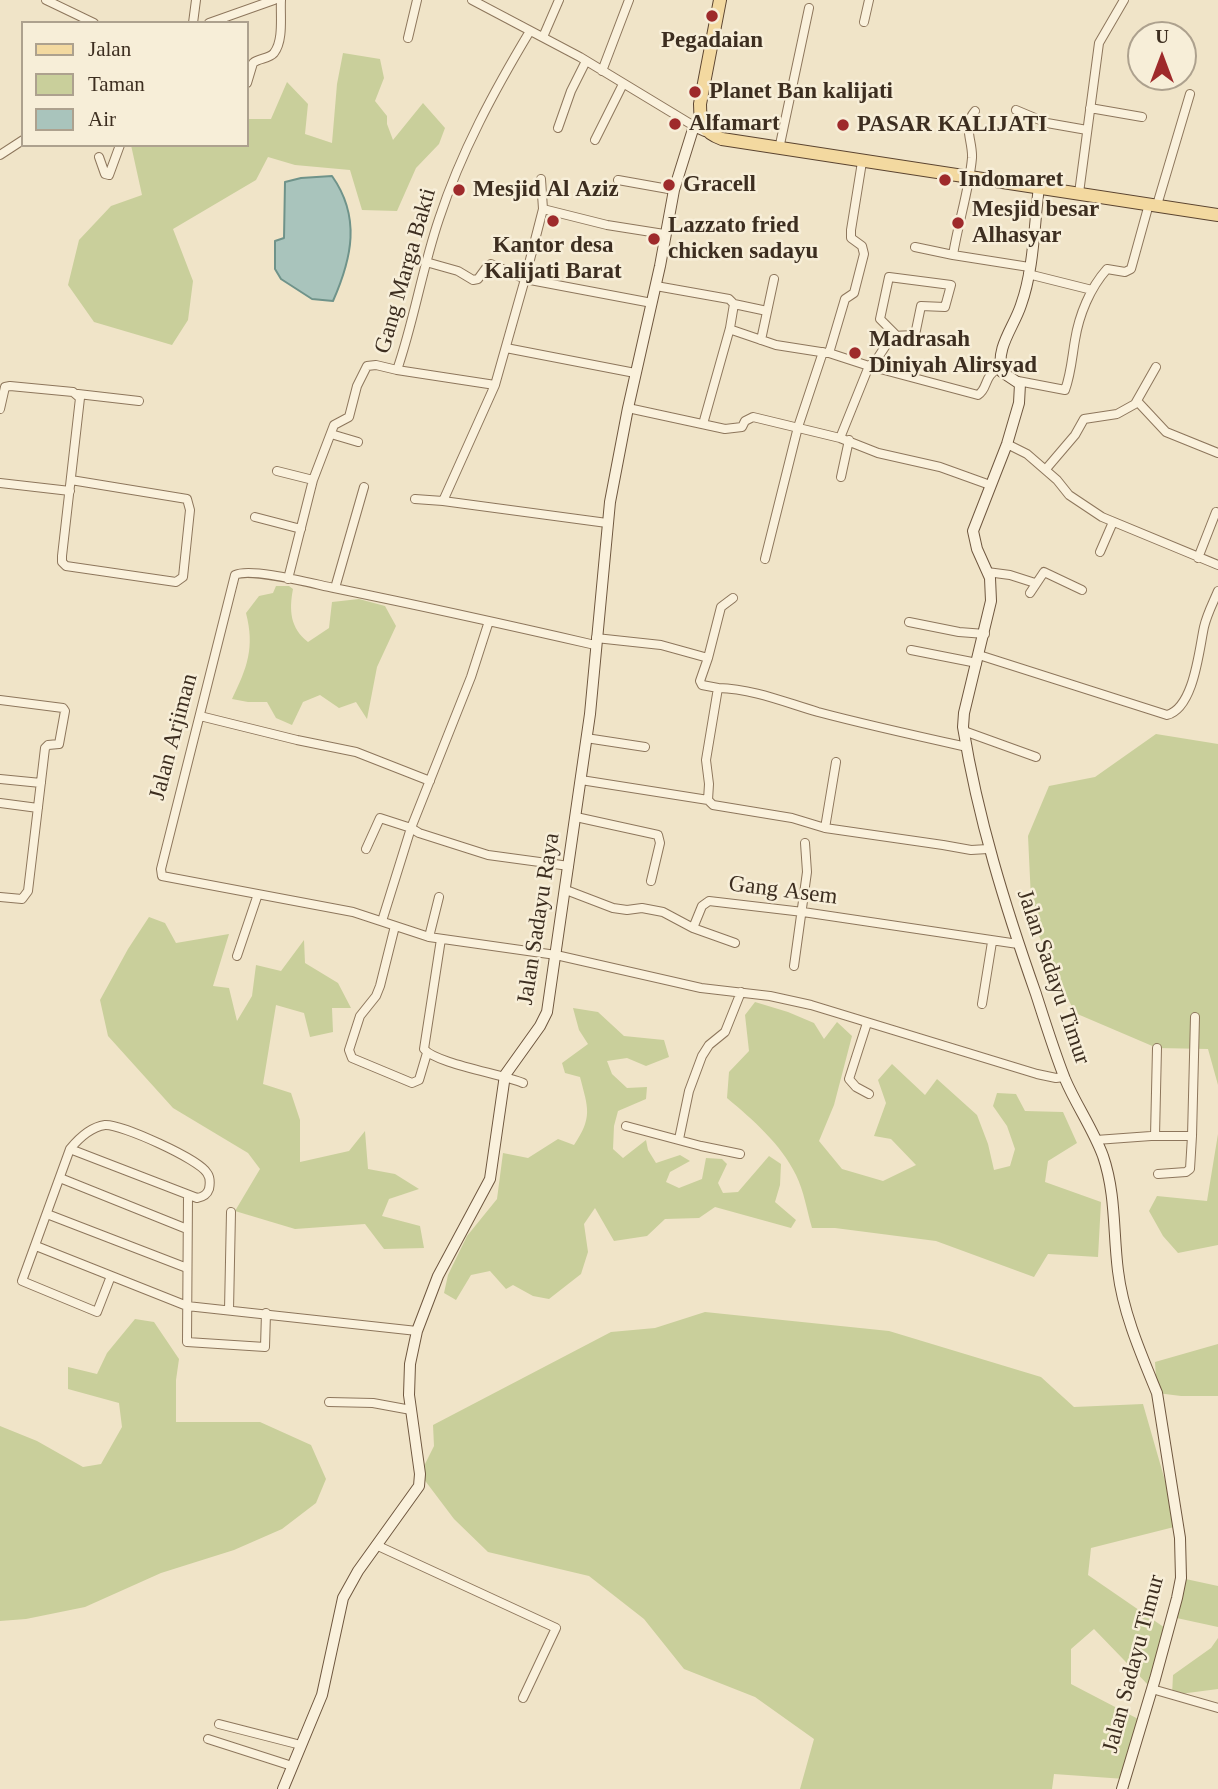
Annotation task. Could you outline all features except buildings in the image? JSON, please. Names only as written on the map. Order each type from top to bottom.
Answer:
[{"type":"main road","points":[[720,0],[700,104],[699,128],[722,139],[1218,215]]},
{"type":"street","points":[[46,0],[90,21]]},
{"type":"street","points":[[193,21],[196,0]]},
{"type":"street","points":[[215,21],[274,0]]},
{"type":"street","points":[[248,80],[255,61],[270,56],[275,50],[280,33],[281,0]]},
{"type":"street","points":[[408,38],[417,0]]},
{"type":"street","points":[[471,0],[487,3],[699,128]]},
{"type":"street","points":[[543,37],[559,0]]},
{"type":"street","points":[[601,71],[629,0]]},
{"type":"street","points":[[864,22],[869,0]]},
{"type":"street","points":[[1079,193],[1101,37],[1124,0]]},
{"type":"street","points":[[779,149],[809,8]]},
{"type":"street","name":"Gang Marga Bakti","points":[[495,385],[397,370],[426,262],[462,158],[494,93],[530,30]]},
{"type":"street","points":[[558,128],[571,91],[586,61]]},
{"type":"street","points":[[595,140],[622,84]]},
{"type":"street","points":[[1039,187],[1022,305],[1008,333],[1000,366],[1002,372],[1018,381],[1065,390],[1076,336],[1092,290],[1107,269],[1125,272],[1131,270],[1190,94]]},
{"type":"street","points":[[1090,108],[1142,117]]},
{"type":"street","points":[[1016,110],[1047,123],[1087,130]]},
{"type":"street","points":[[953,255],[972,156],[968,127],[970,116],[975,111]]},
{"type":"street","name":"Jalan Sadayu Raya","points":[[283,1789],[322,1695],[343,1598],[376,1545],[421,1482],[411,1410],[410,1364],[417,1331],[438,1276],[490,1180],[505,1075],[545,1018],[581,780],[607,523],[635,373],[656,286],[674,190],[699,128]]},
{"type":"street","points":[[0,155],[21,142]]},
{"type":"street","points":[[99,158],[109,175],[119,147]]},
{"type":"street","points":[[765,559],[798,427],[845,299],[854,293],[863,258],[862,246],[851,238],[862,162]]},
{"type":"street","points":[[443,501],[495,385],[543,209],[541,179]]},
{"type":"street","points":[[618,180],[674,190]]},
{"type":"street","points":[[543,209],[607,226],[664,234]]},
{"type":"street","points":[[915,247],[1029,270],[1092,290]]},
{"type":"street","points":[[426,262],[458,271],[473,280],[478,279],[492,264],[525,279],[652,303]]},
{"type":"street","points":[[841,477],[845,439],[869,366],[882,352],[889,338],[895,334],[915,335],[920,307],[946,307],[951,285],[888,277],[880,319],[895,334]]},
{"type":"street","points":[[761,340],[774,279]]},
{"type":"street","points":[[656,286],[729,299],[734,304],[767,311]]},
{"type":"street","points":[[703,424],[730,328],[734,304]]},
{"type":"street","points":[[730,328],[776,345],[826,353],[978,395],[990,373],[1000,366]]},
{"type":"street","points":[[506,348],[635,373]]},
{"type":"street","points":[[288,579],[313,480],[336,422],[349,417],[357,386],[367,366],[376,365],[397,370]]},
{"type":"street","points":[[1046,469],[1086,418],[1117,414],[1138,402],[1156,367]]},
{"type":"street","name":"Jalan Sadayu Timur","points":[[1018,381],[1021,395],[1007,444],[972,535],[987,572],[991,601],[964,713],[964,731],[988,849],[1018,944],[1064,1077],[1096,1140],[1110,1178],[1121,1290],[1138,1347],[1157,1392],[1181,1546],[1181,1578],[1177,1598],[1122,1789]]},
{"type":"street","points":[[0,409],[5,387],[10,386],[139,401]]},
{"type":"street","points":[[71,480],[187,499],[190,510],[183,577],[176,582],[66,566],[62,562],[62,556],[80,398],[78,394]]},
{"type":"street","points":[[1138,402],[1166,432],[1218,453]]},
{"type":"street","points":[[628,408],[737,429],[752,417],[845,439],[878,453],[940,467],[990,485]]},
{"type":"street","points":[[331,434],[358,442]]},
{"type":"street","points":[[1007,444],[1027,454],[1046,469],[1069,495],[1113,523],[1218,565]]},
{"type":"street","points":[[277,471],[313,480]]},
{"type":"street","points":[[0,483],[70,491]]},
{"type":"street","points":[[335,588],[364,487]]},
{"type":"street","points":[[415,499],[607,523]]},
{"type":"street","points":[[1198,558],[1216,512]]},
{"type":"street","points":[[255,517],[301,529]]},
{"type":"street","points":[[1100,552],[1113,523]]},
{"type":"street","name":"Jalan Arjiman","points":[[708,658],[661,645],[595,642],[288,579],[244,572],[235,575],[160,873],[165,878],[353,912],[429,937],[556,955],[701,988],[770,996],[811,1005],[1037,1074],[1064,1077]]},
{"type":"street","points":[[987,572],[1010,575],[1035,583]]},
{"type":"street","points":[[1030,593],[1040,574],[1045,572],[1082,590]]},
{"type":"street","points":[[911,650],[978,659],[1167,715],[1173,714],[1181,705],[1195,674],[1206,620],[1218,591]]},
{"type":"street","points":[[733,598],[721,607],[700,681],[702,685],[764,694],[846,719],[967,747]]},
{"type":"street","points":[[382,921],[406,839],[471,677],[489,621]]},
{"type":"street","points":[[909,622],[985,634]]},
{"type":"street","points":[[708,800],[706,760],[718,688]]},
{"type":"street","points":[[0,700],[64,709],[59,744],[47,745],[45,748],[26,894],[19,899],[0,897]]},
{"type":"street","points":[[200,716],[356,752],[430,781]]},
{"type":"street","points":[[964,731],[1036,757]]},
{"type":"street","points":[[586,738],[645,747]]},
{"type":"street","points":[[825,828],[836,762]]},
{"type":"street","points":[[0,779],[41,783]]},
{"type":"street","points":[[581,780],[708,800],[713,805],[792,818],[825,828],[961,849],[988,849]]},
{"type":"street","points":[[0,803],[38,808]]},
{"type":"street","points":[[576,817],[658,835],[660,843],[651,881]]},
{"type":"street","points":[[366,849],[380,818],[411,828],[419,834],[488,855],[569,866]]},
{"type":"street","points":[[794,966],[807,872],[805,843]]},
{"type":"street","points":[[566,890],[613,908],[642,908],[663,912],[693,928],[735,943]]},
{"type":"street","points":[[237,956],[257,894]]},
{"type":"street","points":[[429,937],[439,897]]},
{"type":"street","name":"Gang Asem","points":[[693,928],[702,906],[709,901],[1018,944]]},
{"type":"street","points":[[395,926],[378,993],[360,1016],[349,1051],[352,1058],[412,1083],[419,1080],[427,1053],[424,1044],[441,939]]},
{"type":"street","points":[[982,1004],[992,942]]},
{"type":"street","points":[[679,1139],[689,1091],[702,1056],[709,1045],[725,1032],[741,992]]},
{"type":"street","points":[[1158,1174],[1186,1172],[1190,1168],[1195,1017]]},
{"type":"street","points":[[867,1023],[849,1079],[856,1087],[869,1094]]},
{"type":"street","points":[[1155,1136],[1157,1048]]},
{"type":"street","points":[[427,1053],[451,1062],[505,1075],[523,1083]]},
{"type":"street","points":[[70,1149],[197,1198],[206,1194],[210,1182],[207,1173],[197,1163],[121,1128],[106,1125],[93,1129],[78,1139],[70,1149],[22,1281],[97,1312],[111,1276]]},
{"type":"street","points":[[626,1126],[740,1154]]},
{"type":"street","points":[[1096,1140],[1192,1136]]},
{"type":"street","points":[[60,1178],[187,1229]]},
{"type":"street","points":[[188,1195],[187,1342],[265,1347],[266,1313]]},
{"type":"street","points":[[229,1310],[230,1212]]},
{"type":"street","points":[[47,1213],[187,1268]]},
{"type":"street","points":[[36,1246],[187,1306],[417,1331]]},
{"type":"street","points":[[329,1402],[373,1403],[411,1410]]},
{"type":"street","points":[[376,1545],[556,1628],[523,1698]]},
{"type":"street","points":[[1152,1689],[1218,1708]]},
{"type":"street","points":[[219,1724],[301,1745]]},
{"type":"street","points":[[208,1739],[292,1766]]},
{"type":"green space","points":[[343,53],[380,59],[384,78],[375,101],[387,116],[393,140],[423,103],[445,128],[439,144],[416,168],[397,211],[362,210],[350,170],[295,165],[268,157],[256,180],[173,229],[193,281],[188,320],[172,345],[94,322],[68,285],[79,240],[111,206],[142,195],[131,147],[248,147],[248,119],[271,119],[287,82],[308,104],[305,134],[332,143],[337,84]]},
{"type":"green space","points":[[276,586],[289,586],[293,589],[292,618],[302,637],[308,642],[329,628],[332,602],[359,599],[385,606],[396,626],[377,667],[367,719],[356,702],[339,708],[320,695],[303,702],[292,725],[276,718],[267,702],[232,699],[248,658],[250,637],[246,613],[259,596],[273,593]]},
{"type":"green space","points":[[1156,734],[1218,744],[1218,1085],[1208,1049],[1157,1048],[1075,1013],[1032,920],[1028,836],[1049,786],[1095,777]]},
{"type":"green space","points":[[149,917],[165,923],[176,943],[229,934],[213,986],[229,988],[237,1021],[252,996],[256,965],[281,971],[304,940],[305,963],[338,983],[351,1008],[332,1008],[333,1032],[310,1037],[304,1013],[276,1005],[263,1084],[291,1093],[300,1120],[300,1162],[349,1151],[365,1131],[368,1169],[395,1174],[419,1189],[389,1199],[382,1216],[420,1226],[424,1248],[384,1249],[365,1224],[295,1229],[235,1211],[260,1169],[248,1153],[173,1108],[108,1036],[100,1000]]},
{"type":"green space","points":[[755,1002],[814,1023],[824,1039],[837,1022],[852,1036],[834,1105],[819,1141],[842,1169],[883,1181],[916,1165],[891,1139],[874,1136],[886,1103],[878,1080],[892,1064],[925,1095],[937,1079],[977,1115],[994,1170],[1010,1166],[1015,1149],[1007,1126],[993,1106],[997,1093],[1016,1094],[1025,1111],[1063,1112],[1077,1143],[1048,1161],[1045,1182],[1101,1202],[1098,1257],[1048,1254],[1034,1277],[936,1241],[835,1228],[812,1228],[796,1175],[783,1153],[766,1133],[727,1098],[729,1072],[749,1051],[745,1015]]},
{"type":"green space","points":[[573,1008],[598,1012],[624,1036],[664,1040],[669,1057],[646,1066],[627,1058],[607,1061],[612,1074],[627,1088],[647,1087],[646,1099],[618,1111],[613,1149],[623,1158],[646,1140],[648,1150],[656,1163],[680,1155],[690,1161],[670,1172],[666,1182],[679,1188],[702,1179],[706,1158],[722,1159],[727,1164],[718,1183],[723,1193],[738,1192],[769,1156],[781,1164],[780,1185],[775,1202],[796,1220],[791,1228],[715,1207],[699,1218],[665,1219],[647,1236],[614,1241],[595,1208],[584,1224],[588,1252],[581,1274],[549,1299],[533,1296],[513,1285],[506,1289],[490,1271],[471,1275],[456,1300],[444,1293],[448,1275],[467,1236],[497,1199],[503,1153],[528,1158],[558,1139],[574,1145],[584,1127],[587,1105],[580,1077],[565,1073],[562,1063],[588,1044],[579,1030]]},
{"type":"green space","points":[[1218,1134],[1218,1245],[1178,1253],[1163,1236],[1149,1211],[1157,1196],[1207,1201]]},
{"type":"green space","points":[[705,1312],[889,1331],[1041,1377],[1074,1407],[1143,1404],[1178,1526],[1091,1548],[1088,1575],[1168,1630],[1152,1689],[1094,1629],[1071,1649],[1071,1684],[1142,1721],[1125,1779],[1054,1774],[1052,1789],[800,1789],[814,1739],[755,1697],[684,1669],[644,1619],[589,1576],[488,1552],[454,1519],[420,1474],[434,1446],[433,1425],[611,1332],[655,1328]]},
{"type":"green space","points":[[135,1319],[154,1322],[179,1359],[176,1422],[260,1422],[311,1445],[326,1479],[316,1503],[282,1529],[234,1550],[161,1573],[85,1607],[26,1619],[0,1621],[0,1426],[37,1441],[83,1467],[101,1464],[122,1427],[119,1403],[68,1389],[68,1367],[97,1374],[107,1353]]},
{"type":"green space","points":[[1218,1344],[1218,1396],[1157,1393],[1155,1362]]},
{"type":"green space","points":[[1181,1578],[1218,1586],[1218,1627],[1172,1617]]},
{"type":"green space","points":[[1218,1638],[1218,1689],[1172,1695],[1173,1675],[1211,1648]]},
{"type":"water","points":[[332,176],[341,191],[350,222],[349,253],[333,301],[312,299],[281,279],[275,269],[275,241],[284,238],[285,182]]},
{"type":"place","name":"Pegadaian","points":[[712,16]]},
{"type":"place","name":"Planet Ban kalijati","points":[[695,92]]},
{"type":"place","name":"Alfamart","points":[[675,124]]},
{"type":"place","name":"PASAR KALIJATI","points":[[843,125]]},
{"type":"place","name":"Indomaret","points":[[945,180]]},
{"type":"place","name":"Gracell","points":[[669,185]]},
{"type":"place","name":"Mesjid Al Aziz","points":[[459,190]]},
{"type":"place","name":"Kantor desa Kalijati Barat","points":[[553,221]]},
{"type":"place","name":"Mesjid besar Alhasyar","points":[[958,223]]},
{"type":"place","name":"Lazzato fried chicken sadayu","points":[[654,239]]},
{"type":"place","name":"Madrasah Diniyah Alirsyad","points":[[855,353]]}]
